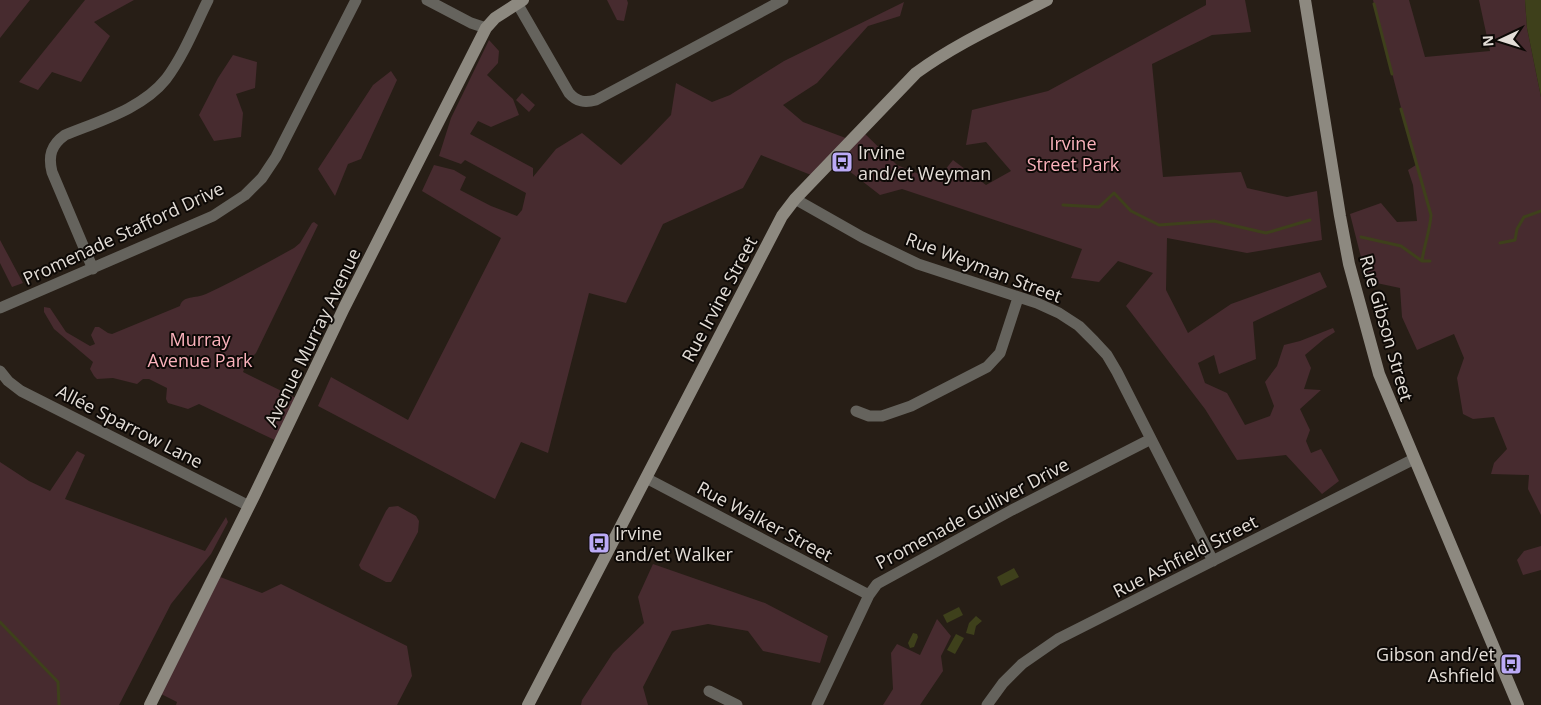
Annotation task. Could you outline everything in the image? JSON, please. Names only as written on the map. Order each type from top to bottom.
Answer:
[{"type":"street","points":[[94,269],[52,172],[50,155],[53,147],[65,135],[133,105],[146,97],[165,80],[177,61],[208,0]]},
{"type":"street","name":"Promenade Stafford Drive","points":[[0,308],[213,216],[240,199],[269,168],[283,146],[356,0]]},
{"type":"street","points":[[427,0],[486,28]]},
{"type":"street","points":[[520,2],[569,93],[574,98],[585,102],[596,100],[783,0]]},
{"type":"street","name":"Rue Irvine Street","points":[[528,705],[782,216],[795,199],[916,73],[956,47],[1048,0]]},
{"type":"street","name":"Rue Gibson Street","points":[[1305,0],[1349,264],[1379,374],[1518,705]]},
{"type":"street","name":"Avenue Murray Avenue","points":[[150,705],[340,317],[486,28],[495,18],[520,2]]},
{"type":"street","name":"Rue Weyman Street","points":[[795,199],[862,237],[918,264],[1037,303],[1059,313],[1079,326],[1107,355],[1117,372],[1213,561]]},
{"type":"street","points":[[856,411],[869,416],[882,416],[911,406],[987,368],[1000,353],[1018,298]]},
{"type":"street","name":"Allée Sparrow Lane","points":[[0,371],[8,381],[21,391],[249,506]]},
{"type":"street","name":"Promenade Gulliver Drive","points":[[817,705],[869,595],[877,584],[1012,510],[1151,439]]},
{"type":"street","name":"Rue Ashfield Street","points":[[987,705],[1022,664],[1058,639],[1414,459]]},
{"type":"street","name":"Rue Walker Street","points":[[646,478],[869,595]]},
{"type":"street","points":[[708,692],[737,705]]},
{"type":"green space","points":[[0,0],[30,0],[0,38]]},
{"type":"green space","points":[[85,0],[134,0],[94,22],[110,36],[81,82],[52,72],[38,90],[19,82]]},
{"type":"green space","points":[[607,0],[627,0],[624,21],[617,20]]},
{"type":"green space","name":"Irvine Street Park","points":[[1206,0],[1245,0],[1251,32],[1212,35],[1152,64],[1163,177],[1241,172],[1247,188],[1287,197],[1317,191],[1322,240],[1247,253],[1167,238],[1166,290],[1188,333],[1231,304],[1320,272],[1327,287],[1253,322],[1256,359],[1219,374],[1214,355],[1198,363],[1205,383],[1227,393],[1245,425],[1270,416],[1274,406],[1265,382],[1277,366],[1284,345],[1333,328],[1335,332],[1305,355],[1311,368],[1304,389],[1321,390],[1300,409],[1310,430],[1306,441],[1311,453],[1321,449],[1339,481],[1322,494],[1286,455],[1237,460],[1205,409],[1126,306],[1153,273],[1118,261],[1099,282],[1071,278],[1082,249],[902,189],[880,195],[844,167],[831,162],[816,177],[761,155],[743,188],[663,224],[626,303],[589,293],[548,453],[521,442],[495,499],[318,406],[331,377],[408,420],[501,238],[422,191],[434,165],[454,170],[466,177],[460,190],[491,206],[517,216],[522,210],[526,193],[465,160],[461,164],[439,156],[451,118],[489,40],[499,51],[498,63],[487,75],[513,99],[519,115],[491,127],[478,121],[470,134],[533,168],[533,177],[556,149],[582,133],[621,165],[671,115],[676,83],[712,102],[730,95],[784,61],[904,2],[900,16],[868,26],[817,83],[783,105],[803,122],[851,140],[861,130],[897,165],[936,181],[953,160],[986,185],[1011,171],[986,142],[966,145],[972,110],[1048,91],[1206,5]]},
{"type":"green space","points":[[1373,0],[1409,0],[1425,57],[1490,51],[1479,0],[1525,0],[1527,28],[1541,97],[1541,515],[1528,489],[1529,475],[1491,474],[1494,463],[1507,449],[1494,417],[1473,419],[1463,414],[1457,378],[1464,358],[1454,334],[1417,350],[1402,317],[1400,288],[1367,281],[1350,214],[1381,203],[1397,222],[1417,221],[1413,185],[1408,170],[1416,165]]},
{"type":"green space","points":[[233,55],[257,62],[255,88],[236,94],[243,113],[241,137],[214,141],[199,115],[218,78]]},
{"type":"green space","points":[[391,71],[397,80],[361,159],[348,164],[335,196],[318,169],[373,85]]},
{"type":"green space","points":[[522,93],[535,105],[529,112],[516,100]]},
{"type":"green space","name":"Murray Avenue Park","points":[[314,222],[318,225],[256,353],[247,362],[243,372],[300,400],[279,442],[199,404],[188,409],[168,403],[166,399],[167,388],[149,379],[143,379],[137,384],[113,378],[97,379],[90,369],[93,362],[54,329],[44,312],[44,307],[50,308],[66,332],[90,346],[95,344],[91,335],[95,327],[99,327],[112,334],[180,306],[184,300],[202,296],[217,289],[294,248],[300,243]]},
{"type":"green space","points":[[0,240],[23,283],[12,287],[0,263]]},
{"type":"green space","points":[[77,451],[85,455],[65,499],[205,551],[226,517],[228,522],[211,554],[171,604],[119,705],[0,705],[0,462],[29,481],[50,491]]},
{"type":"green space","points":[[398,506],[416,516],[419,521],[418,532],[393,579],[391,582],[386,582],[361,569],[359,565],[386,511],[389,507]]},
{"type":"green space","points":[[1541,546],[1541,570],[1523,575],[1517,560],[1524,551]]},
{"type":"green space","points":[[653,564],[765,603],[828,636],[820,663],[763,651],[748,631],[708,624],[672,631],[643,687],[648,705],[581,705],[582,700],[613,653],[644,623],[638,597]]},
{"type":"green space","points":[[215,575],[262,593],[281,584],[407,646],[412,676],[397,705],[176,705],[177,702],[157,692]]},
{"type":"green space","points":[[937,619],[951,636],[941,656],[943,671],[920,705],[883,705],[893,689],[891,653],[897,644],[920,655]]},
{"type":"shaded area","points":[[1525,0],[1541,0],[1541,97],[1527,28]]},
{"type":"shaded area","points":[[1014,568],[1019,577],[1001,586],[997,577]]},
{"type":"shaded area","points":[[959,607],[963,615],[947,623],[943,615]]},
{"type":"shaded area","points":[[976,616],[982,621],[976,626],[974,635],[966,633],[969,623]]},
{"type":"shaded area","points":[[913,633],[917,634],[918,637],[914,647],[910,648],[908,643]]},
{"type":"shaded area","points":[[956,634],[964,638],[955,654],[947,650]]},
{"type":"waterway","points":[[1374,4],[1392,74]]},
{"type":"waterway","points":[[1401,109],[1431,215],[1422,261]]},
{"type":"waterway","points":[[1063,205],[1099,207],[1114,193],[1131,211],[1159,225],[1214,221],[1266,233],[1310,220]]},
{"type":"waterway","points":[[1500,243],[1515,240],[1517,229],[1524,217],[1541,211]]},
{"type":"waterway","points":[[1361,237],[1401,246],[1422,261],[1430,261]]},
{"type":"waterway","points":[[0,622],[58,682],[59,705]]},
{"type":"place","name":"Irvine and/et Weyman","points":[[842,162]]},
{"type":"place","name":"Irvine and/et Walker","points":[[599,543]]},
{"type":"place","name":"Gibson and/et Ashfield","points":[[1511,664]]}]
